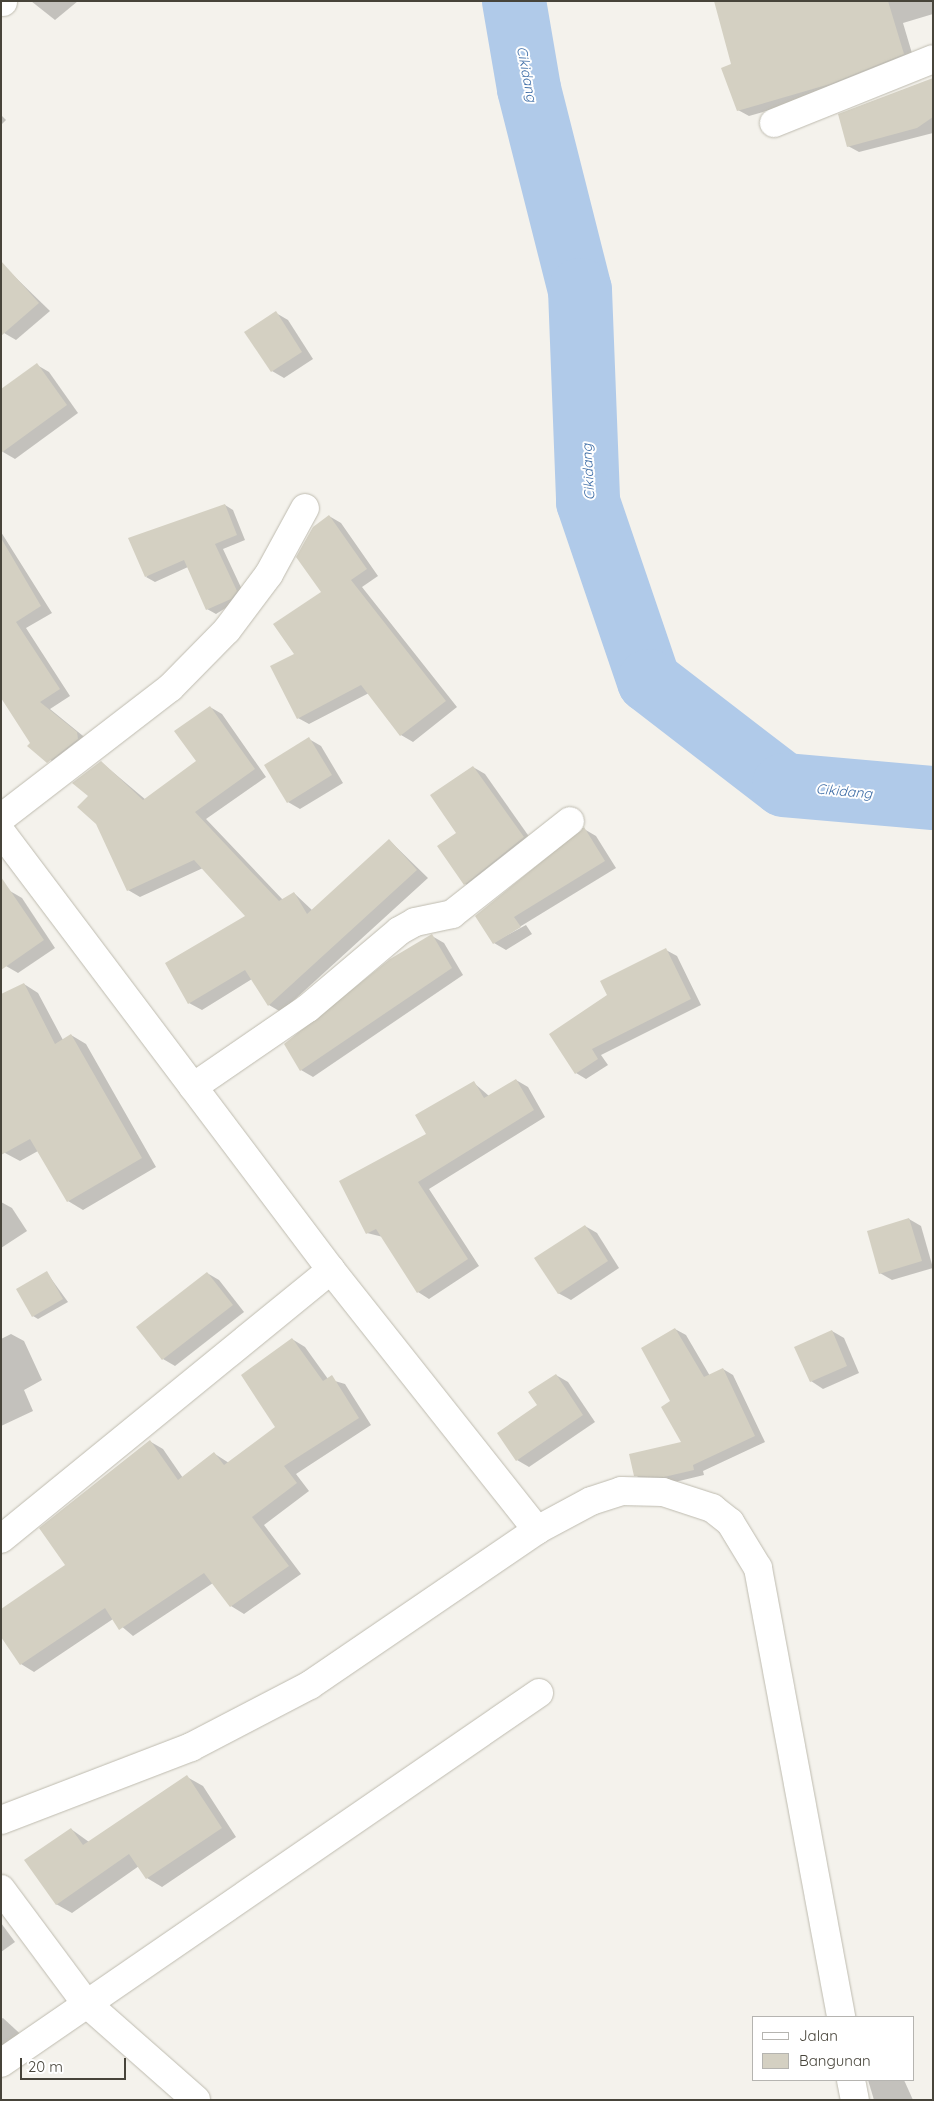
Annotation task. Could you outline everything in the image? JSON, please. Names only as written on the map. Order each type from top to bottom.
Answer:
[{"type":"street","points":[[774,123],[933,59]]},
{"type":"street","points":[[1,818],[170,688],[227,630],[269,574],[305,508]]},
{"type":"street","points":[[193,1087],[308,1008],[399,931],[415,922],[452,914],[570,821]]},
{"type":"street","points":[[1,832],[331,1270],[538,1530]]},
{"type":"street","points":[[1,1539],[331,1270]]},
{"type":"street","points":[[1,1820],[191,1747],[310,1685],[538,1530],[620,1491],[663,1492],[712,1508],[730,1522],[748,1548],[758,1568],[841,2016]]},
{"type":"street","points":[[1,2063],[85,2002],[538,1693]]},
{"type":"street","points":[[1,1889],[85,2002],[196,2100]]},
{"type":"street","points":[[852,2081],[855,2100]]},
{"type":"building","points":[[714,1],[888,1],[904,54],[830,84],[737,111],[721,68],[731,64]]},
{"type":"building","points":[[933,78],[933,117],[917,128],[847,147],[838,114]]},
{"type":"building","points":[[1,261],[39,303],[1,336]]},
{"type":"building","points":[[276,311],[302,352],[271,372],[244,332]]},
{"type":"building","points":[[37,363],[67,405],[1,453],[1,389]]},
{"type":"building","points":[[225,504],[237,535],[215,544],[237,591],[231,599],[206,610],[184,560],[145,577],[128,538]]},
{"type":"building","points":[[329,515],[367,569],[351,580],[446,701],[400,736],[361,685],[297,719],[270,666],[294,654],[273,624],[321,592],[296,557],[313,527]]},
{"type":"building","points":[[1,538],[41,606],[16,622],[60,689],[40,702],[77,732],[78,739],[47,763],[27,746],[30,743],[1,698]]},
{"type":"building","points":[[210,706],[255,769],[195,812],[279,901],[294,892],[307,914],[389,839],[417,870],[268,1006],[245,970],[188,1004],[165,963],[245,916],[194,860],[127,891],[96,824],[77,807],[88,796],[72,783],[101,761],[143,800],[196,761],[174,731]]},
{"type":"building","points":[[309,737],[332,775],[287,803],[264,765]]},
{"type":"building","points":[[473,766],[524,837],[464,885],[437,846],[456,833],[430,795]]},
{"type":"building","points":[[584,827],[605,861],[514,917],[521,927],[493,944],[475,916]]},
{"type":"building","points":[[1,877],[44,940],[1,970]]},
{"type":"building","points":[[432,934],[452,968],[300,1071],[284,1044],[390,959]]},
{"type":"building","points":[[666,948],[691,999],[592,1049],[598,1059],[575,1074],[549,1034],[607,995],[600,981]]},
{"type":"building","points":[[24,983],[55,1044],[71,1034],[142,1158],[67,1202],[30,1139],[1,1155],[1,994]]},
{"type":"building","points":[[516,1079],[534,1110],[418,1182],[468,1259],[417,1293],[376,1229],[366,1234],[339,1181],[426,1134],[415,1115],[474,1081],[484,1098]]},
{"type":"building","points":[[909,1218],[922,1261],[879,1274],[867,1231]]},
{"type":"building","points":[[585,1225],[608,1261],[558,1294],[534,1258]]},
{"type":"building","points":[[47,1271],[63,1299],[32,1317],[16,1289]]},
{"type":"building","points":[[207,1272],[233,1305],[162,1360],[136,1327]]},
{"type":"building","points":[[675,1328],[704,1377],[723,1368],[755,1436],[693,1465],[694,1470],[664,1477],[634,1476],[629,1454],[681,1442],[661,1407],[670,1401],[641,1348]]},
{"type":"building","points":[[832,1330],[847,1366],[810,1382],[794,1347]]},
{"type":"building","points":[[292,1338],[323,1381],[332,1375],[359,1418],[284,1466],[297,1483],[252,1517],[289,1566],[230,1607],[204,1573],[119,1630],[105,1608],[20,1665],[1,1637],[1,1609],[65,1565],[39,1528],[150,1440],[178,1480],[214,1452],[224,1465],[275,1427],[241,1375]]},
{"type":"building","points":[[556,1374],[583,1415],[516,1461],[497,1433],[537,1405],[528,1392]]},
{"type":"building","points":[[187,1775],[222,1828],[146,1879],[129,1854],[56,1905],[24,1860],[71,1828],[83,1845]]},
{"type":"waterway","name":"Cikidang","points":[[514,1],[529,89],[580,290],[588,502],[649,681],[784,785],[933,798]]}]
